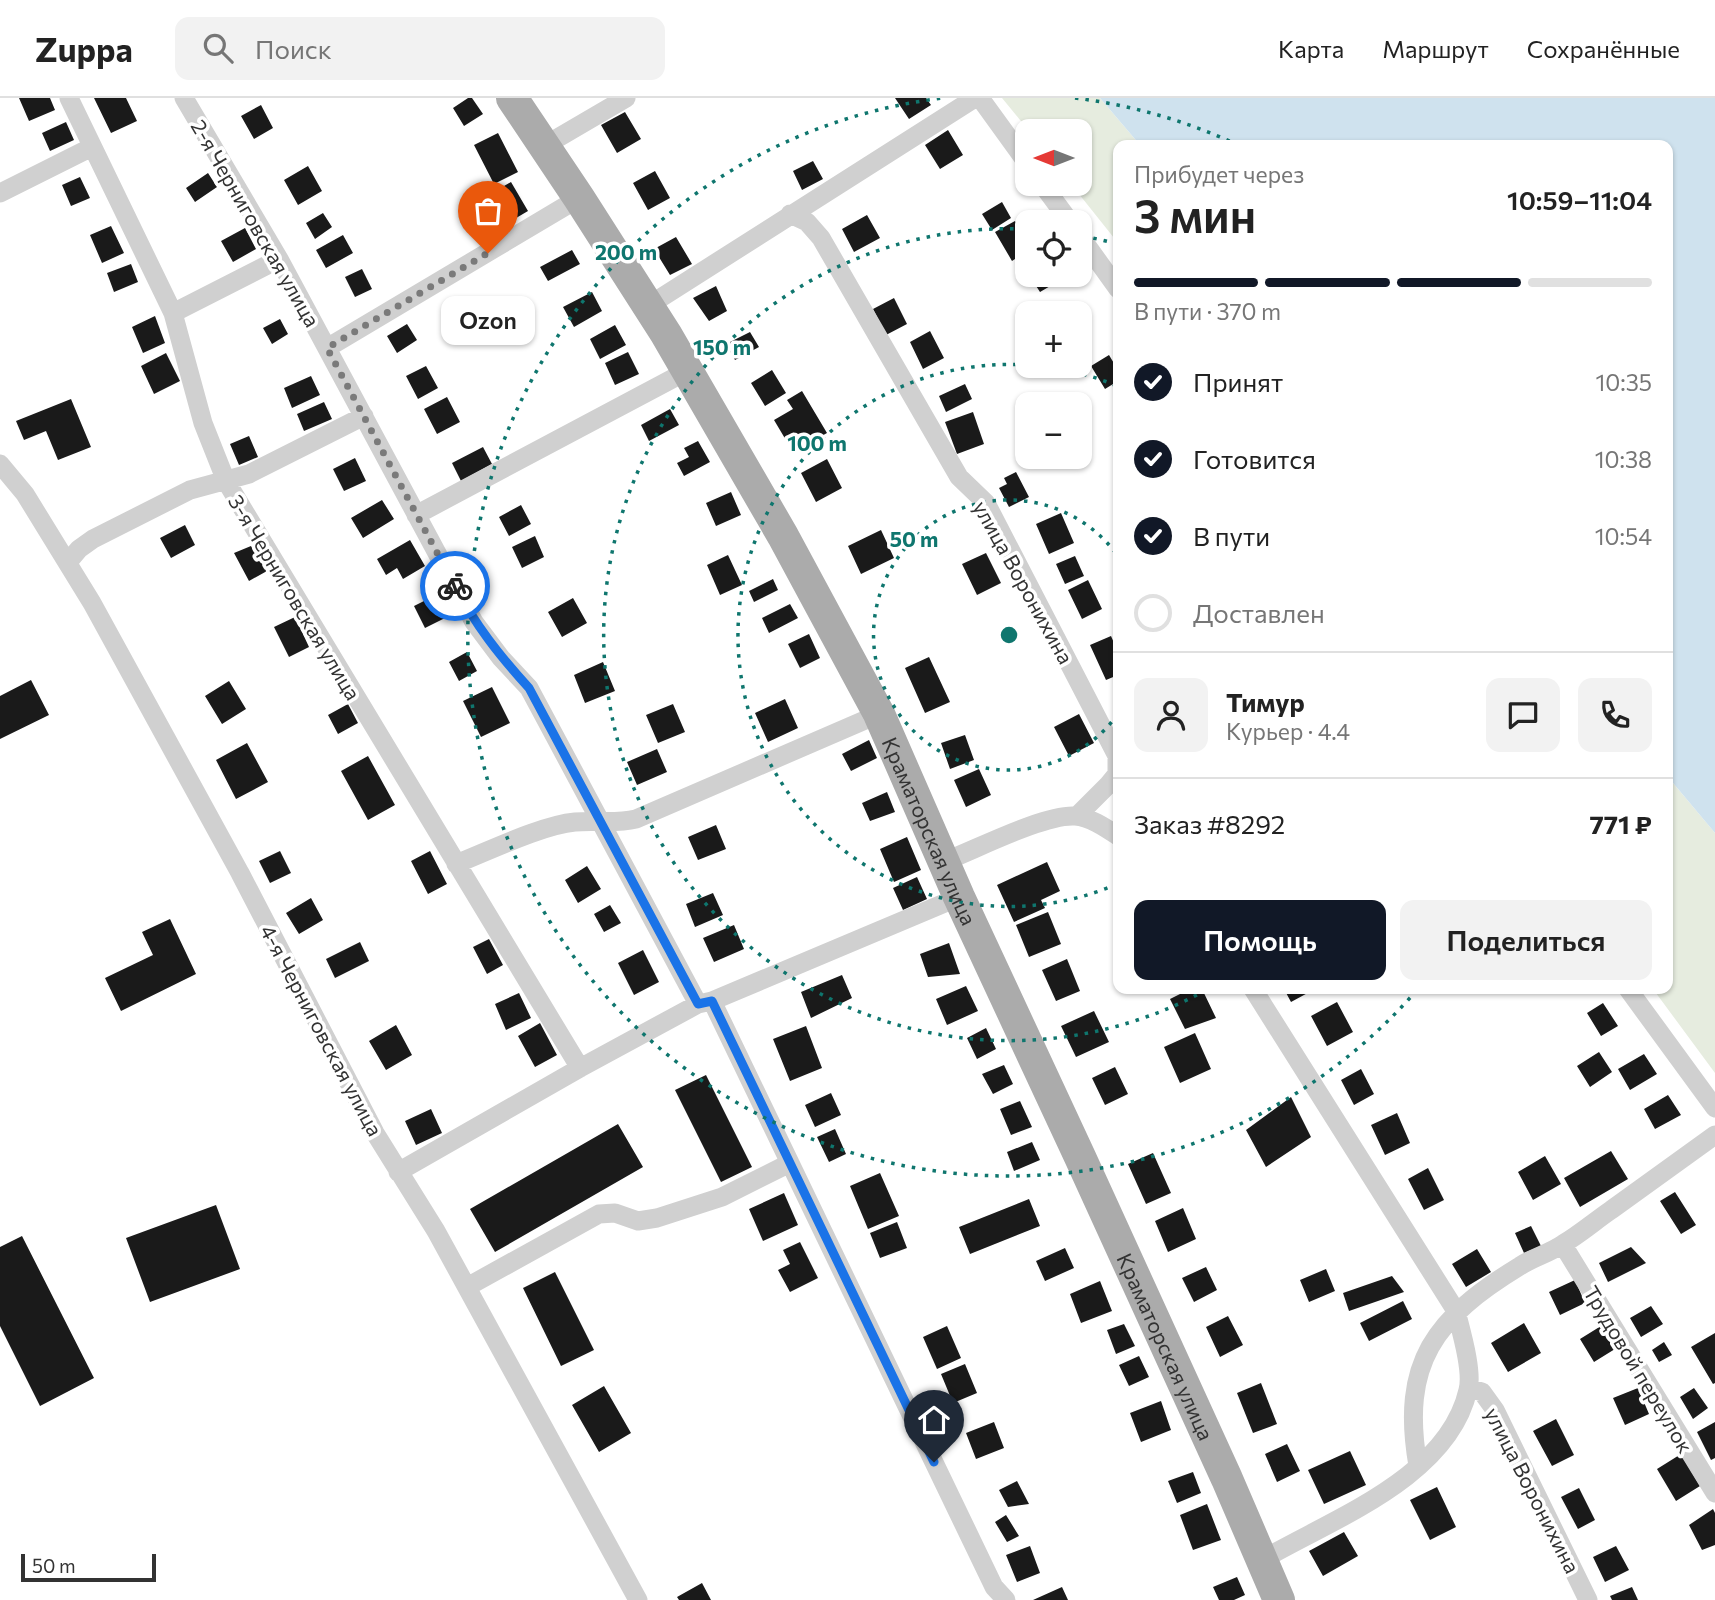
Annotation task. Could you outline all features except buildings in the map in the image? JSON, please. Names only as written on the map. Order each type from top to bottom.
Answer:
[{"type":"main road","name":"Краматорская улица","points":[[512,98],[579,198],[687,371],[783,536],[879,714],[958,897],[1092,1182],[1279,1600]]},
{"type":"street","name":"3-я Черниговская улица","points":[[69,98],[173,313],[203,423],[226,481],[580,1068]]},
{"type":"street","name":"2-я Черниговская улица","points":[[184,98],[279,259],[474,622],[529,688],[601,822],[705,1003],[790,1163],[994,1587],[1006,1600]]},
{"type":"street","points":[[544,146],[625,98]]},
{"type":"street","points":[[648,306],[977,98],[1015,147]]},
{"type":"street","points":[[0,193],[92,148]]},
{"type":"street","points":[[327,348],[579,198]]},
{"type":"street","name":"улица Воронихина","points":[[790,214],[807,222],[821,237],[958,477],[986,503],[1113,748]]},
{"type":"street","points":[[1092,253],[1113,282]]},
{"type":"street","points":[[173,313],[279,259]]},
{"type":"street","points":[[416,515],[687,371]]},
{"type":"street","points":[[68,562],[79,549],[93,539],[190,490],[248,474],[364,416]]},
{"type":"street","name":"4-я Черниговская улица","points":[[0,464],[25,494],[68,562],[240,873],[398,1172],[436,1231],[638,1600]]},
{"type":"street","points":[[456,864],[548,828],[575,822],[618,823],[636,819],[879,714]]},
{"type":"street","name":"улица Воронихина","points":[[1077,816],[1113,779]]},
{"type":"street","points":[[943,862],[1054,817],[1077,816],[1102,825],[1113,833]]},
{"type":"street","points":[[398,1172],[580,1068],[705,1003],[958,897]]},
{"type":"street","points":[[1256,994],[1457,1311],[1466,1354],[1469,1388],[1455,1426],[1418,1466],[1389,1490],[1262,1560]]},
{"type":"street","points":[[1633,994],[1715,1108]]},
{"type":"street","points":[[1418,1466],[1414,1445],[1417,1384],[1424,1355],[1443,1325],[1457,1311],[1521,1265],[1563,1245],[1715,1135]]},
{"type":"street","points":[[467,1287],[599,1214],[615,1213],[638,1221],[657,1218],[722,1196],[790,1163]]},
{"type":"street","name":"Трудовой переулок","points":[[1563,1245],[1715,1493]]},
{"type":"street","name":"улица Воронихина","points":[[1469,1388],[1482,1392],[1495,1410],[1588,1600]]},
{"type":"shaded area","points":[[1002,98],[1100,98],[1136,140],[1113,140],[1113,237],[1081,196],[1092,196],[1092,119],[1019,119]]},
{"type":"shaded area","points":[[1673,783],[1715,833],[1715,1073],[1657,994],[1673,994]]},
{"type":"water","points":[[1100,98],[1715,98],[1715,833],[1673,783],[1673,140],[1136,140]]},
{"type":"way so far","points":[[455,586],[327,348],[488,253]]},
{"type":"place","name":"Ozon","points":[[488,253]]},
{"type":"route","points":[[455,586],[474,622],[529,688],[562,745],[698,1004],[712,1001],[934,1462]]}]
